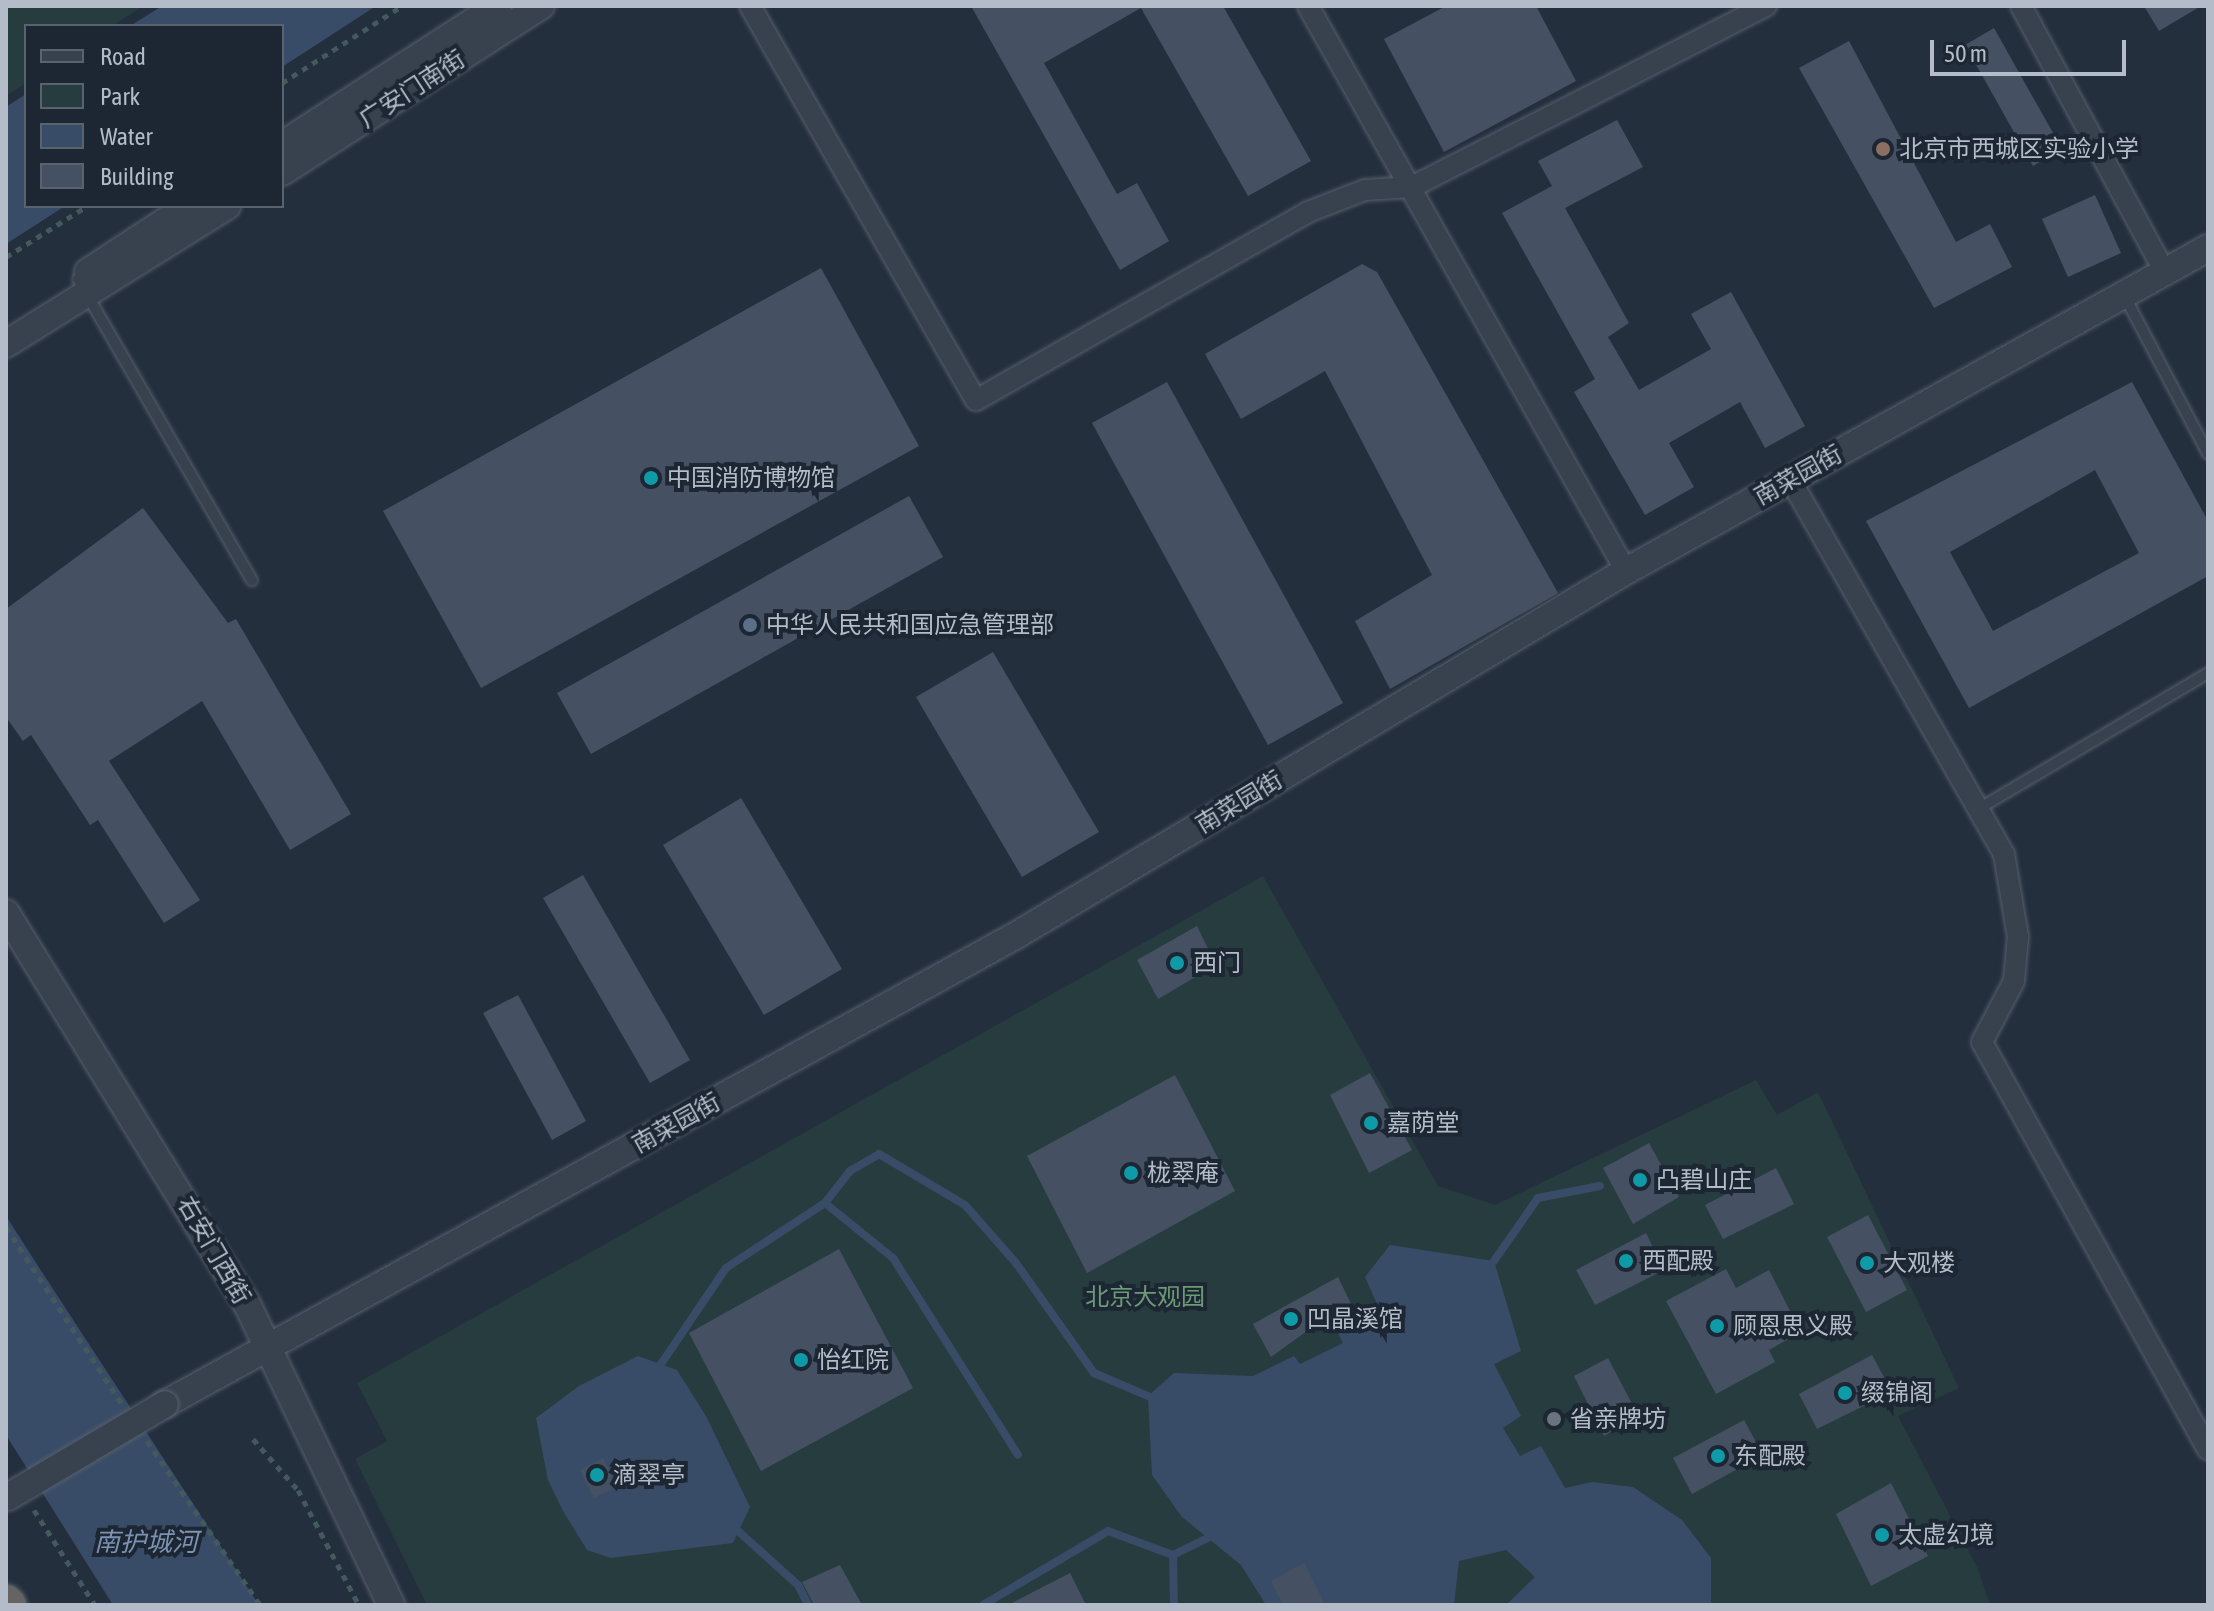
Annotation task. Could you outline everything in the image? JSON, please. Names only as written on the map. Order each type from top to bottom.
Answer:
[{"type":"street","name":"广安门南街","points":[[284,144],[498,6]]},
{"type":"street","name":"广安门南街","points":[[284,171],[541,6]]},
{"type":"street","points":[[750,6],[976,400],[1308,212],[1365,190],[1412,187],[1766,6]]},
{"type":"street","points":[[1308,6],[1626,571]]},
{"type":"street","points":[[2021,6],[2165,272]]},
{"type":"street","points":[[6,344],[186,208]]},
{"type":"street","points":[[6,324],[223,208]]},
{"type":"street","name":"南菜园街","points":[[15,1499],[165,1404],[259,1355],[1015,936],[1626,571],[2208,248]]},
{"type":"street","points":[[1790,479],[2004,854],[2018,937],[2014,981],[1982,1042],[2208,1450]]},
{"type":"street","name":"右安门西街","points":[[6,913],[247,1304],[259,1355]]},
{"type":"street","name":"右安门西街","points":[[6,945],[259,1355],[391,1605]]},
{"type":"lane","points":[[82,286],[252,580]]},
{"type":"lane","points":[[2124,295],[2208,454]]},
{"type":"lane","points":[[1980,808],[2208,673]]},
{"type":"path","points":[[284,82],[402,6]]},
{"type":"path","points":[[6,257],[84,208]]},
{"type":"path","points":[[253,1439],[298,1490],[359,1605]]},
{"type":"path","points":[[15,1499],[95,1605]]},
{"type":"green space","points":[[6,6],[143,6],[115,24],[24,24],[24,84],[6,96]]},
{"type":"green space","name":"北京大观园","points":[[1263,876],[1438,1186],[1495,1205],[1756,1080],[1777,1115],[1818,1092],[1959,1388],[1898,1416],[1978,1569],[1990,1605],[427,1605],[355,1459],[387,1441],[357,1383]]},
{"type":"water","points":[[162,6],[376,6],[284,66],[284,24],[133,24]]},
{"type":"water","points":[[24,95],[24,208],[62,208],[6,244],[6,107]]},
{"type":"water","name":"南护城河","points":[[6,1216],[259,1605],[113,1605],[6,1435]]},
{"type":"water","points":[[1390,1245],[1494,1261],[1521,1351],[1494,1364],[1521,1416],[1503,1428],[1520,1456],[1541,1446],[1565,1488],[1592,1482],[1633,1487],[1682,1520],[1711,1558],[1711,1605],[1506,1605],[1535,1577],[1506,1550],[1459,1561],[1454,1605],[1266,1605],[1241,1565],[1182,1517],[1152,1475],[1148,1396],[1174,1373],[1253,1376],[1294,1356],[1300,1364],[1343,1343],[1337,1331],[1378,1306],[1365,1277]]},
{"type":"water","points":[[638,1356],[677,1370],[706,1416],[750,1507],[733,1543],[611,1558],[587,1550],[563,1511],[548,1480],[536,1418],[579,1386]]},
{"type":"building","points":[[971,6],[1223,6],[1311,161],[1248,196],[1141,8],[1044,63],[1117,194],[1137,183],[1169,241],[1120,270]]},
{"type":"building","points":[[1446,6],[1536,6],[1576,81],[1444,152],[1384,39]]},
{"type":"building","points":[[2144,6],[2201,6],[2159,31]]},
{"type":"building","points":[[1994,28],[2062,149],[2033,166],[1965,45]]},
{"type":"building","points":[[1849,41],[1956,242],[1990,224],[2012,267],[1934,308],[1799,68]]},
{"type":"building","points":[[1617,120],[1643,167],[1565,208],[1629,323],[1608,337],[1639,390],[1711,349],[1691,314],[1731,292],[1805,426],[1765,448],[1740,402],[1669,443],[1694,487],[1645,515],[1574,392],[1595,379],[1502,213],[1552,186],[1538,161]]},
{"type":"building","points":[[2095,195],[2121,253],[2068,277],[2042,219]]},
{"type":"building","points":[[1362,264],[1377,272],[1558,593],[1390,689],[1355,621],[1432,575],[1325,371],[1241,419],[1205,354]]},
{"type":"building","name":"中国消防博物馆","points":[[821,268],[919,446],[481,688],[383,511]]},
{"type":"building","points":[[1167,382],[1343,703],[1268,745],[1092,423]]},
{"type":"building","points":[[2132,382],[2208,521],[2208,576],[1969,708],[1866,521]],"holes":[[[2095,470],[2139,553],[1993,631],[1950,552]]]},
{"type":"building","name":"中华人民共和国应急管理部","points":[[909,496],[943,557],[591,754],[557,693]]},
{"type":"building","points":[[143,508],[228,623],[236,619],[351,814],[290,850],[202,701],[109,761],[200,900],[164,923],[98,820],[90,825],[31,735],[23,741],[6,717],[6,609]]},
{"type":"building","points":[[993,652],[1099,832],[1022,877],[916,697]]},
{"type":"building","points":[[741,798],[842,969],[764,1015],[663,845]]},
{"type":"building","points":[[583,875],[690,1060],[650,1083],[543,898]]},
{"type":"building","name":"西门","points":[[1197,926],[1216,965],[1158,999],[1137,960]]},
{"type":"building","points":[[518,995],[586,1121],[552,1140],[483,1013]]},
{"type":"building","name":"嘉荫堂","points":[[1370,1073],[1412,1150],[1369,1173],[1330,1095]]},
{"type":"building","name":"栊翠庵","points":[[1175,1075],[1235,1191],[1087,1273],[1027,1156]]},
{"type":"building","name":"凸碧山庄","points":[[1649,1143],[1679,1197],[1633,1224],[1603,1168]]},
{"type":"building","points":[[1776,1168],[1794,1204],[1723,1239],[1705,1205]]},
{"type":"building","name":"大观楼","points":[[1868,1215],[1907,1290],[1866,1312],[1827,1237]]},
{"type":"building","name":"西配殿","points":[[1646,1233],[1664,1270],[1595,1305],[1576,1270]]},
{"type":"building","name":"怡红院","points":[[839,1249],[913,1388],[761,1471],[689,1333]]},
{"type":"building","name":"顾恩思义殿","points":[[1726,1269],[1736,1288],[1769,1270],[1801,1332],[1769,1350],[1775,1362],[1716,1394],[1666,1301]]},
{"type":"building","name":"凹晶溪馆","points":[[1338,1277],[1355,1312],[1333,1324],[1329,1315],[1271,1357],[1253,1324]]},
{"type":"building","name":"缀锦阁","points":[[1872,1355],[1892,1392],[1817,1429],[1799,1394]]},
{"type":"building","points":[[1608,1358],[1638,1415],[1604,1436],[1574,1376]]},
{"type":"building","name":"东配殿","points":[[1744,1420],[1763,1455],[1692,1494],[1673,1458]]},
{"type":"building","name":"滴翠亭","points":[[603,1458],[617,1486],[594,1498],[580,1470]]},
{"type":"building","name":"太虚幻境","points":[[1891,1483],[1928,1556],[1871,1586],[1836,1514]]},
{"type":"building","points":[[1304,1563],[1325,1605],[1283,1605],[1271,1581]]},
{"type":"building","points":[[840,1565],[862,1605],[814,1605],[802,1582]]},
{"type":"building","points":[[1070,1573],[1086,1605],[1008,1605]]},
{"type":"waterway","points":[[661,1364],[726,1268],[825,1203],[850,1171],[879,1154],[965,1205],[1016,1263],[1094,1373],[1148,1396]]},
{"type":"waterway","points":[[1494,1261],[1538,1198],[1600,1186]]},
{"type":"waterway","points":[[825,1203],[893,1258],[1018,1455]]},
{"type":"waterway","points":[[738,1531],[798,1585],[808,1605]]},
{"type":"waterway","points":[[983,1605],[1108,1531],[1173,1555],[1208,1538]]},
{"type":"waterway","points":[[1173,1555],[1174,1605]]},
{"type":"place","name":"北京市西城区实验小学","points":[[1883,149]]},
{"type":"place","name":"中国消防博物馆","points":[[651,478]]},
{"type":"place","name":"中华人民共和国应急管理部","points":[[750,625]]},
{"type":"place","name":"西门","points":[[1177,963]]},
{"type":"place","name":"嘉荫堂","points":[[1371,1123]]},
{"type":"place","name":"栊翠庵","points":[[1131,1173]]},
{"type":"place","name":"凸碧山庄","points":[[1640,1180]]},
{"type":"place","name":"西配殿","points":[[1626,1261]]},
{"type":"place","name":"大观楼","points":[[1867,1263]]},
{"type":"place","name":"凹晶溪馆","points":[[1291,1319]]},
{"type":"place","name":"顾恩思义殿","points":[[1717,1326]]},
{"type":"place","name":"怡红院","points":[[801,1360]]},
{"type":"place","name":"缀锦阁","points":[[1845,1393]]},
{"type":"place","name":"省亲牌坊","points":[[1554,1419]]},
{"type":"place","name":"东配殿","points":[[1718,1456]]},
{"type":"place","name":"滴翠亭","points":[[597,1475]]},
{"type":"place","name":"太虚幻境","points":[[1882,1535]]}]
